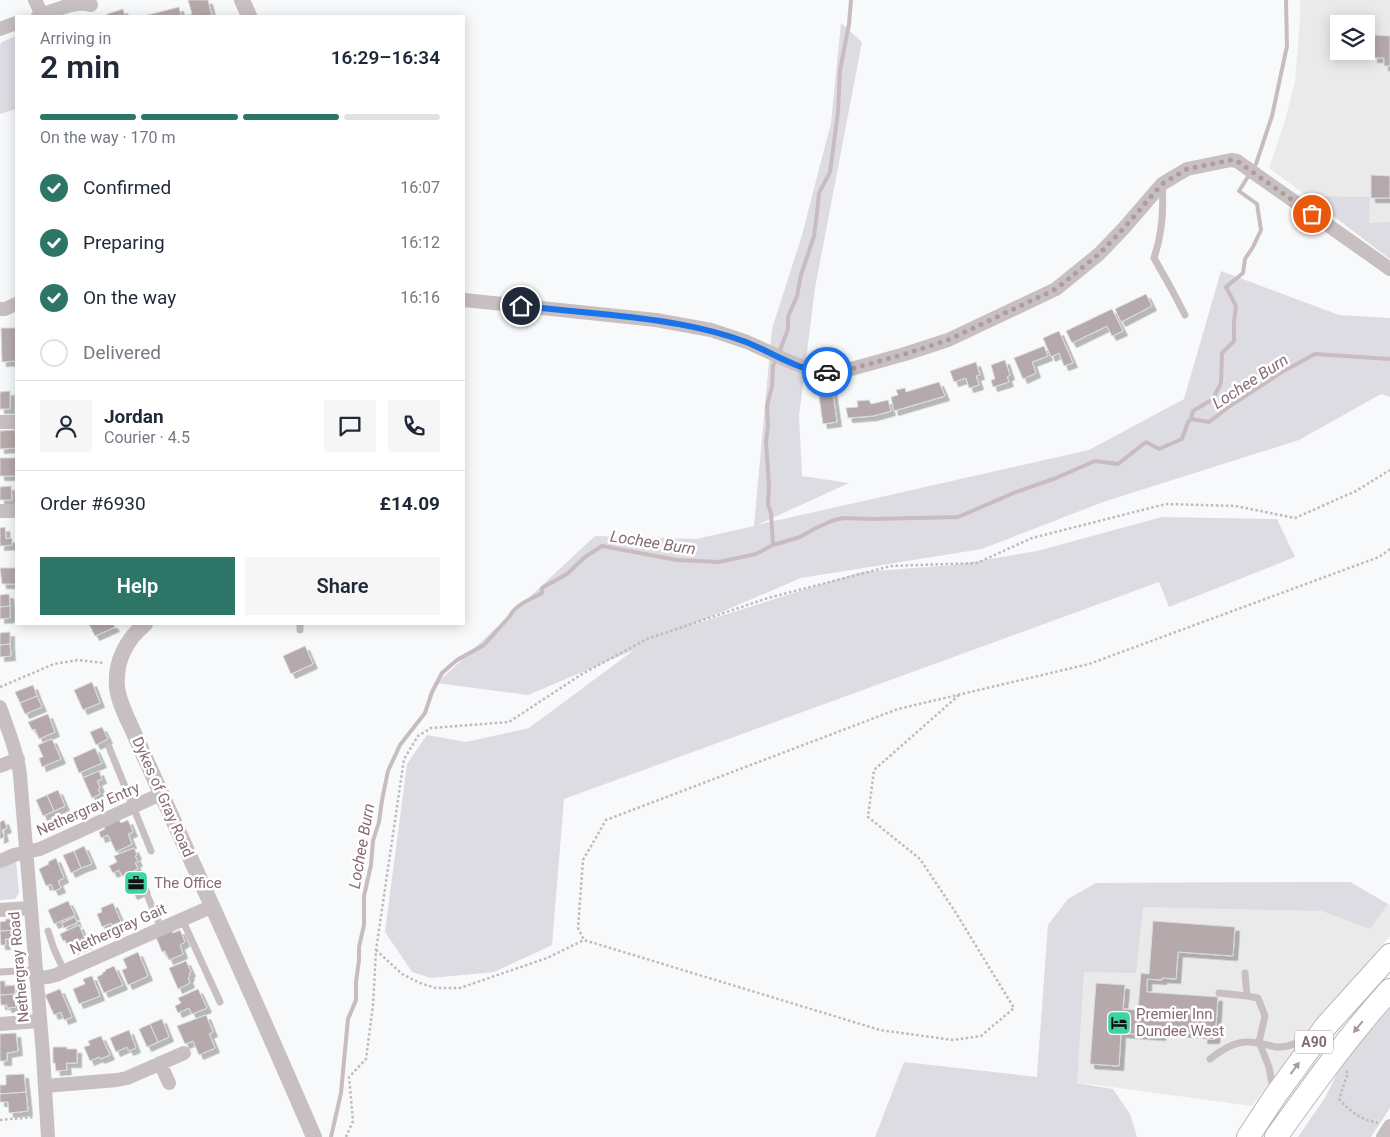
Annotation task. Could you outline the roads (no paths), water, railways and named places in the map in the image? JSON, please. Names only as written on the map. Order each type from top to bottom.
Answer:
[{"type":"highway","name":"A90","points":[[1248,1137],[1326,1026],[1390,954]]},
{"type":"highway","name":"A90","points":[[1276,1137],[1321,1074],[1374,1007],[1390,990]]},
{"type":"street","points":[[35,0],[40,15]]},
{"type":"street","points":[[242,0],[249,15]]},
{"type":"street","points":[[43,15],[77,2],[85,2],[95,7]]},
{"type":"street","points":[[0,28],[15,23]]},
{"type":"street","points":[[465,300],[665,322],[710,330],[747,342],[787,361],[820,372],[851,369],[948,340],[1056,289],[1099,254],[1162,184],[1187,169],[1231,160],[1237,161],[1390,269]]},
{"type":"street","points":[[0,309],[15,304]]},
{"type":"street","points":[[0,422],[15,422]]},
{"type":"street","points":[[0,511],[15,511]]},
{"type":"street","name":"Dykes of Gray Road","points":[[144,625],[132,636],[118,664],[119,697],[314,1137]]},
{"type":"street","name":"Nethergray Road","points":[[0,707],[18,759],[27,852],[48,1137]]},
{"type":"street","points":[[0,766],[18,759]]},
{"type":"street","name":"Nethergray Entry","points":[[0,861],[14,855],[40,849],[161,794]]},
{"type":"street","name":"Nethergray Gait","points":[[36,974],[48,977],[64,971],[213,906]]},
{"type":"street","points":[[0,910],[30,908]]},
{"type":"street","points":[[0,1024],[39,1021]]},
{"type":"street","points":[[45,1086],[127,1078],[184,1053]]},
{"type":"street","points":[[160,1063],[169,1083]]},
{"type":"lane","points":[[1162,184],[1164,205],[1161,230],[1154,258],[1185,315]]},
{"type":"lane","points":[[109,747],[151,851]]},
{"type":"lane","points":[[148,897],[161,928]]},
{"type":"lane","points":[[182,918],[220,1002]]},
{"type":"lane","points":[[48,931],[64,971]]},
{"type":"lane","points":[[0,972],[36,974]]},
{"type":"lane","points":[[1245,973],[1248,996]]},
{"type":"lane","points":[[1218,993],[1258,998],[1265,1016],[1259,1042],[1270,1067],[1275,1096]]},
{"type":"lane","points":[[1210,1059],[1224,1049],[1244,1042],[1259,1042],[1275,1047],[1295,1044],[1326,1026]]},
{"type":"waterway","points":[[779,353],[788,329],[788,317],[797,296],[801,275],[814,236],[819,193],[830,172],[838,112],[840,70],[849,24],[851,0]]},
{"type":"waterway","name":"Lochee Burn","points":[[331,1137],[341,1093],[348,1019],[356,1000],[359,947],[364,925],[364,896],[371,865],[373,841],[379,822],[388,771],[400,745],[425,713],[432,692],[442,673],[457,660],[484,645],[519,605],[542,593],[542,588],[567,574],[585,557],[602,546],[677,560],[719,562],[756,554],[773,545],[800,537],[834,520],[844,518],[958,517],[1095,461],[1118,464],[1146,442],[1159,449],[1182,439],[1193,411],[1213,399],[1221,383],[1222,353],[1234,341],[1236,306],[1226,287],[1243,273],[1245,259],[1261,230],[1257,204],[1239,191],[1256,164],[1272,116],[1287,46],[1286,0]]},
{"type":"waterway","name":"Lochee Burn","points":[[1191,419],[1209,422],[1282,372],[1315,354],[1390,359]]},
{"type":"waterway","points":[[773,545],[771,513],[768,505],[769,485],[766,442],[768,426],[767,406],[772,386],[773,366],[776,359]]},
{"type":"place","name":"The Office","points":[[136,883]]},
{"type":"place","name":"Premier Inn Dundee West","points":[[1119,1023]]}]
